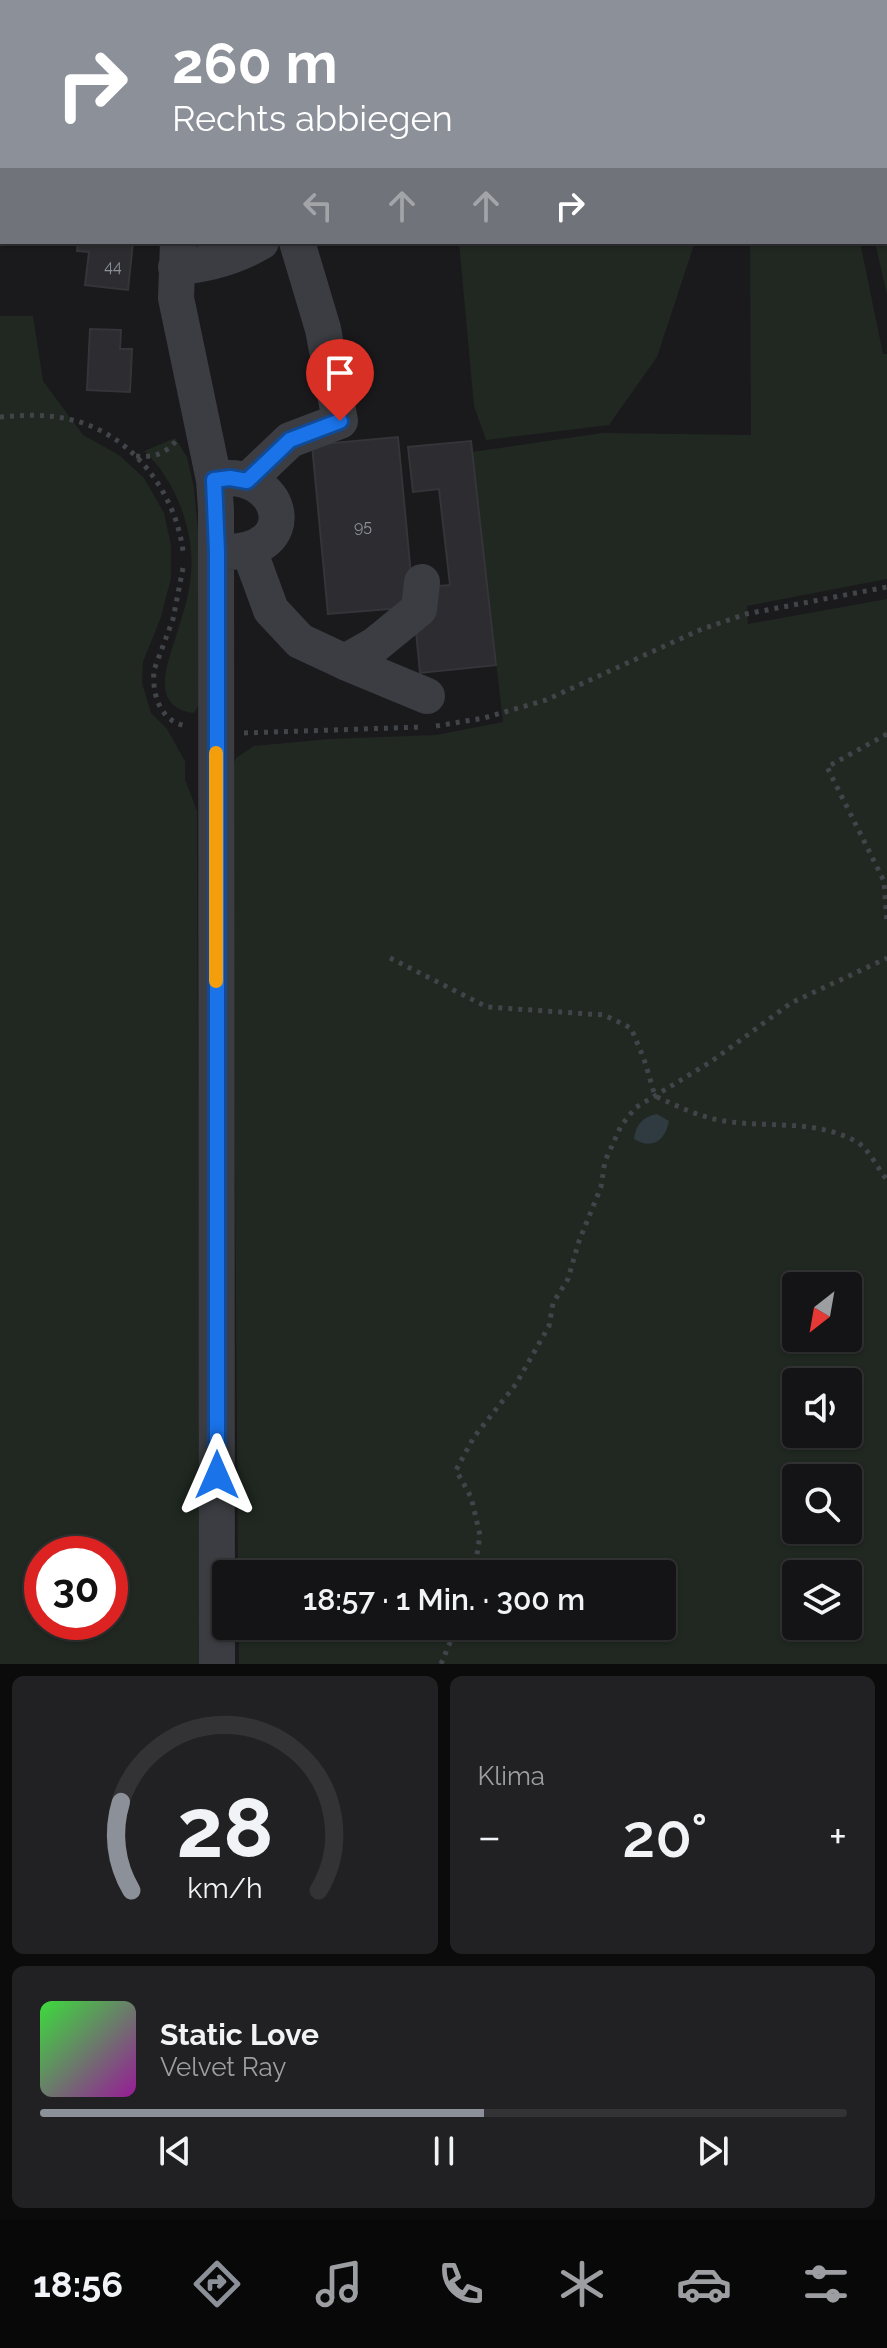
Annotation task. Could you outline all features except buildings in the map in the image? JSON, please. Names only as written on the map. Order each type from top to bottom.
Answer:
[{"type":"street","points":[[217,1664],[233,551],[230,481],[198,399],[181,327],[176,298],[177,254],[197,266],[257,244]]},
{"type":"street","points":[[230,481],[290,440],[340,421],[323,329],[298,244]]},
{"type":"street","points":[[230,481],[267,494],[275,507],[277,523],[273,535],[264,544],[233,551]]},
{"type":"street","points":[[233,551],[271,610],[300,641],[427,696]]},
{"type":"street","points":[[345,662],[375,645],[419,609],[422,582]]},
{"type":"path","points":[[0,417],[48,416],[69,419],[99,431],[135,456],[158,482],[178,523],[183,573],[180,594],[154,670],[153,682],[159,706],[178,725],[188,727]]},
{"type":"path","points":[[135,456],[162,454],[182,436]]},
{"type":"path","points":[[245,733],[435,726],[484,718],[546,700],[702,629],[746,614],[887,587]]},
{"type":"path","points":[[887,734],[827,767],[884,881],[887,922]]},
{"type":"path","points":[[390,958],[487,1007],[604,1015],[631,1028],[655,1096],[694,1114],[726,1121],[787,1125],[837,1134],[859,1143],[887,1180]]},
{"type":"path","points":[[476,1560],[480,1535],[471,1497],[456,1470],[474,1437],[516,1384],[549,1326],[553,1303],[568,1279],[579,1241],[601,1187],[605,1161],[621,1126],[635,1108],[712,1061],[791,1003],[887,958]]},
{"type":"path","points":[[441,1664],[451,1640]]},
{"type":"shaded area","points":[[459,244],[694,244],[657,357],[609,425],[486,440],[474,406]]},
{"type":"shaded area","points":[[750,244],[860,244],[883,354],[887,354],[887,579],[747,606],[748,624],[887,599],[887,1664],[239,1664],[239,1640],[676,1640],[676,1560],[238,1560],[232,767],[236,758],[254,746],[329,739],[436,735],[503,722],[472,452],[603,433],[751,435]]},
{"type":"shaded area","points":[[875,244],[887,244],[887,295]]},
{"type":"shaded area","points":[[0,316],[33,316],[43,381],[83,435],[119,455],[144,478],[164,513],[171,545],[171,578],[161,617],[143,662],[142,683],[151,713],[167,729],[185,761],[185,779],[197,811],[200,1664],[0,1664]]},
{"type":"shaded area","points":[[175,438],[187,457],[194,488],[199,543],[198,706],[194,713],[179,709],[170,702],[165,681],[189,588],[190,540],[174,491],[144,451]]},
{"type":"shaded area","points":[[657,1114],[669,1121],[661,1138],[646,1144],[634,1139],[641,1122]]},
{"type":"slow traffic","points":[[216,753],[216,981]]},
{"type":"route","points":[[217,1475],[217,552],[214,480],[230,478],[247,481],[290,440],[340,421]]}]
